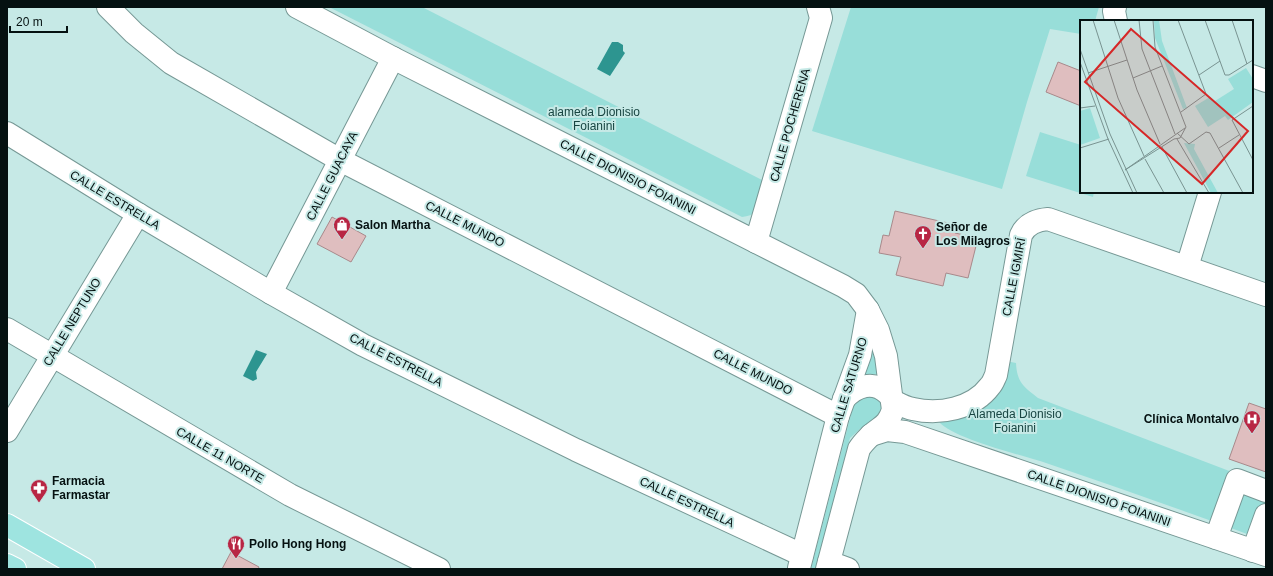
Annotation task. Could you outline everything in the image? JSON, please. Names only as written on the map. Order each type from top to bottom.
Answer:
[{"type":"main road","points":[[7,525],[84,569]]},
{"type":"main road","points":[[7,565],[14,569]]},
{"type":"street","name":"CALLE MUNDO","points":[[108,7],[134,32],[171,63],[340,160],[841,407]]},
{"type":"street","name":"CALLE DIONISIO FOIANINI","points":[[297,7],[393,58],[856,294],[868,310]]},
{"type":"street","name":"CALLE POCHERENA","points":[[756,242],[820,18],[818,7]]},
{"type":"street","points":[[1115,7],[1114,11],[1116,20]]},
{"type":"street","name":"CALLE GUACAYA","points":[[271,293],[393,58]]},
{"type":"street","points":[[1253,76],[1266,81]]},
{"type":"street","name":"CALLE ESTRELLA","points":[[7,133],[138,214],[271,293],[363,345],[800,562]]},
{"type":"street","points":[[1210,193],[1187,267],[1266,295]]},
{"type":"street","name":"CALLE NEPTUNO","points":[[7,431],[138,214]]},
{"type":"street","name":"CALLE IGMIRÍ","points":[[841,407],[851,392],[860,387],[869,386],[879,388],[887,393],[893,401],[912,409],[931,412],[960,408],[981,396],[990,386],[996,375],[1021,235],[1025,228],[1040,220],[1048,219],[1187,267]]},
{"type":"street","name":"CALLE SATURNO","points":[[800,562],[841,407],[860,355],[868,310]]},
{"type":"street","name":"CALLE SATURNO","points":[[835,567],[859,448],[871,435],[885,426],[893,410],[886,356],[878,330],[868,310]]},
{"type":"street","name":"CALLE 11 NORTE","points":[[7,329],[290,495],[439,569]]},
{"type":"street","name":"CALLE DIONISIO FOIANINI","points":[[893,401],[912,425],[935,442]]},
{"type":"street","points":[[931,412],[930,420],[935,442]]},
{"type":"street","name":"CALLE DIONISIO FOIANINI","points":[[871,435],[887,430],[905,432],[1260,553]]},
{"type":"street","points":[[1216,538],[1237,480],[1266,491]]},
{"type":"street","points":[[1260,553],[1266,515]]},
{"type":"green space","name":"alameda Dionisio Foianini","points":[[329,7],[422,7],[770,184],[764,201],[754,213],[742,217]]},
{"type":"green space","points":[[851,7],[1099,7],[1095,20],[1080,20],[1080,34],[1050,29],[1002,189],[812,131]]},
{"type":"green space","points":[[1040,132],[1080,145],[1080,193],[1026,176]]},
{"type":"green space","points":[[1080,193],[1094,193],[1093,197]]},
{"type":"green space","points":[[873,344],[881,376],[876,374],[864,375]]},
{"type":"green space","name":"Alameda Dionisio Foianini","points":[[1006,361],[1016,363],[1019,379],[1028,390],[1038,398],[1266,485],[1266,541],[1074,472],[973,440],[947,428],[939,422]]},
{"type":"green space","points":[[864,396],[878,396],[885,411],[850,438],[815,569],[811,569],[854,403]]},
{"type":"shaded area","points":[[612,42],[618,42],[623,45],[623,51],[625,53],[610,76],[597,69]]},
{"type":"shaded area","points":[[256,350],[267,354],[256,372],[257,379],[253,381],[243,376]]},
{"type":"building","points":[[1058,62],[1080,71],[1080,106],[1046,92]]},
{"type":"building","points":[[895,211],[957,225],[955,233],[978,238],[968,278],[946,273],[943,286],[896,275],[901,257],[879,253],[883,235],[889,236]]},
{"type":"building","name":"Salon Martha","points":[[332,217],[366,236],[351,262],[317,244]]},
{"type":"building","name":"Clínica Montalvo","points":[[1249,403],[1266,409],[1266,472],[1229,459]]},
{"type":"building","name":"Pollo Hong Hong","points":[[231,552],[259,567],[258,569],[222,569]]},
{"type":"place","name":"Salon Martha","points":[[342,240]]},
{"type":"place","name":"Señor de Los Milagros","points":[[923,249]]},
{"type":"place","name":"Clínica Montalvo","points":[[1252,434]]},
{"type":"place","name":"Farmacia Farmastar","points":[[39,503]]},
{"type":"place","name":"Pollo Hong Hong","points":[[236,559]]}]
